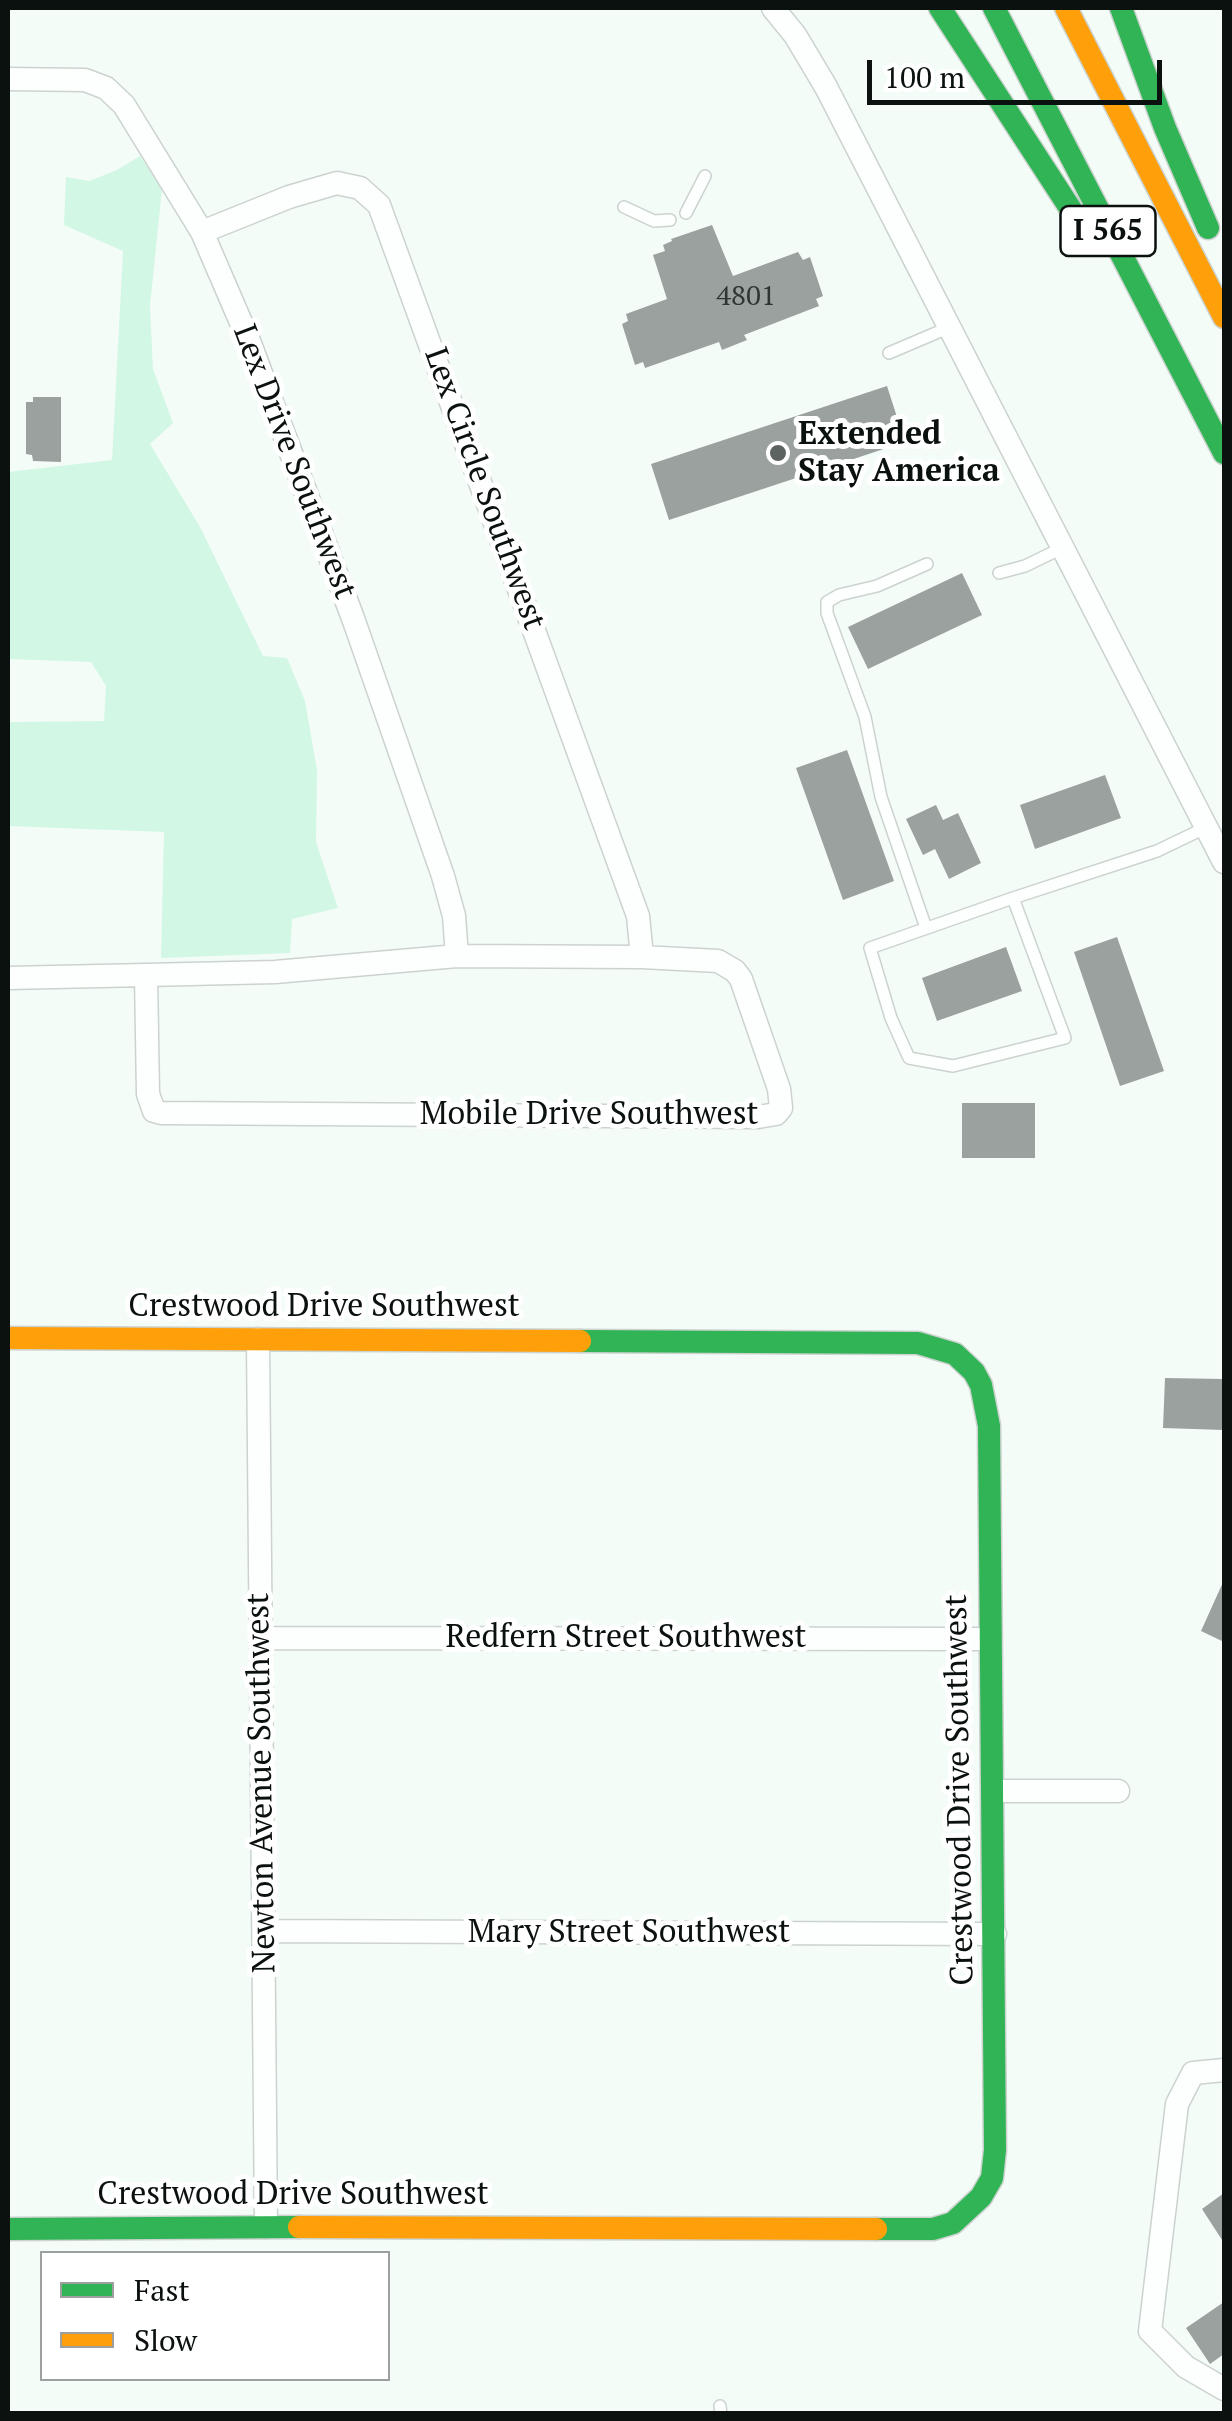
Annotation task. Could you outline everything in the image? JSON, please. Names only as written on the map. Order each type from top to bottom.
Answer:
[{"type":"main road","points":[[940,8],[1041,168],[1175,362]]},
{"type":"main road","name":"I 565","points":[[994,8],[1224,453]]},
{"type":"main road","name":"I 565","points":[[1066,8],[1224,317]]},
{"type":"main road","points":[[1122,8],[1165,128],[1224,271]]},
{"type":"main road","name":"Crestwood Drive Southwest","points":[[8,1338],[918,1343],[944,1348],[974,1372],[988,1412],[995,1934],[994,2166],[981,2198],[944,2227],[8,2230]]},
{"type":"street","points":[[773,8],[795,35],[826,86],[1224,862]]},
{"type":"street","name":"Lex Drive Southwest","points":[[8,79],[85,80],[115,95],[181,192],[202,232],[248,341],[354,621],[443,876],[454,916],[457,956]]},
{"type":"street","name":"Lex Circle Southwest","points":[[202,232],[289,197],[338,183],[360,188],[378,206],[638,916],[642,957]]},
{"type":"street","name":"Mobile Drive Southwest","points":[[8,978],[302,970],[457,956],[718,961],[741,979],[779,1089],[779,1111],[758,1117],[161,1113],[154,1111],[148,1094],[146,975]]},
{"type":"street","name":"Newton Avenue Southwest","points":[[258,1338],[266,2228]]},
{"type":"street","name":"Redfern Street Southwest","points":[[261,1638],[990,1639]]},
{"type":"street","points":[[992,1791],[1118,1790]]},
{"type":"street","name":"Mary Street Southwest","points":[[264,1931],[995,1934]]},
{"type":"street","points":[[1224,2070],[1193,2073],[1177,2104],[1150,2331],[1186,2368],[1224,2389]]},
{"type":"lane","points":[[686,213],[704,176]]},
{"type":"lane","points":[[624,207],[654,220],[670,220]]},
{"type":"lane","points":[[889,353],[950,328]]},
{"type":"lane","points":[[999,572],[1025,566],[1062,548]]},
{"type":"lane","points":[[926,928],[881,797],[865,717],[827,613],[827,602],[928,564]]},
{"type":"lane","points":[[1012,898],[1065,1038],[953,1066],[910,1058],[892,1018],[870,948],[1012,898],[1158,851],[1206,827]]},
{"type":"green space","points":[[140,156],[162,189],[150,306],[153,369],[173,423],[150,444],[200,527],[263,656],[287,658],[305,701],[317,770],[316,842],[338,908],[292,919],[290,953],[161,958],[164,832],[8,826],[8,722],[104,721],[106,686],[91,662],[8,659],[8,472],[112,460],[123,251],[64,225],[66,177],[89,181]]},
{"type":"building","points":[[712,225],[733,276],[798,252],[803,260],[810,257],[823,296],[816,299],[819,306],[744,335],[747,340],[722,350],[719,342],[645,368],[643,362],[635,365],[622,324],[628,321],[626,314],[667,299],[653,255],[665,251],[663,245],[671,239]]},
{"type":"building","name":"Extended Stay America","points":[[887,386],[905,442],[669,520],[651,464]]},
{"type":"building","points":[[33,397],[61,397],[61,462],[33,461],[32,455],[26,454],[26,402],[33,402]]},
{"type":"building","points":[[962,573],[982,615],[868,669],[848,627]]},
{"type":"building","points":[[847,750],[894,881],[843,900],[796,768]]},
{"type":"building","points":[[1105,775],[1121,818],[1035,849],[1020,805]]},
{"type":"building","points":[[936,805],[943,820],[958,813],[981,863],[949,879],[935,849],[923,855],[906,819]]},
{"type":"building","points":[[1117,937],[1164,1071],[1120,1086],[1074,952]]},
{"type":"building","points":[[1006,947],[1022,991],[937,1021],[922,978]]},
{"type":"building","points":[[962,1103],[1035,1103],[1035,1158],[962,1158]]},
{"type":"building","points":[[1165,1378],[1224,1379],[1224,1430],[1163,1428]]},
{"type":"building","points":[[1224,1580],[1224,1642],[1201,1631]]},
{"type":"building","points":[[1224,2193],[1224,2243],[1202,2209]]},
{"type":"building","points":[[1224,2302],[1224,2354],[1210,2364],[1186,2328]]},
{"type":"traffic: fast","points":[[940,8],[1081,225]]},
{"type":"traffic: fast","points":[[994,8],[1224,453]]},
{"type":"traffic: fast","points":[[1121,8],[1165,128],[1208,228]]},
{"type":"traffic: fast","points":[[580,1341],[918,1343],[955,1354],[981,1385],[989,1426],[995,2150],[992,2178],[981,2197],[953,2223],[933,2229],[876,2229]]},
{"type":"traffic: fast","points":[[8,2229],[299,2227]]},
{"type":"traffic: slow","points":[[1066,8],[1224,317]]},
{"type":"traffic: slow","points":[[8,1338],[580,1341]]},
{"type":"traffic: slow","points":[[299,2227],[876,2229]]},
{"type":"place","name":"Extended Stay America","points":[[778,453]]}]
